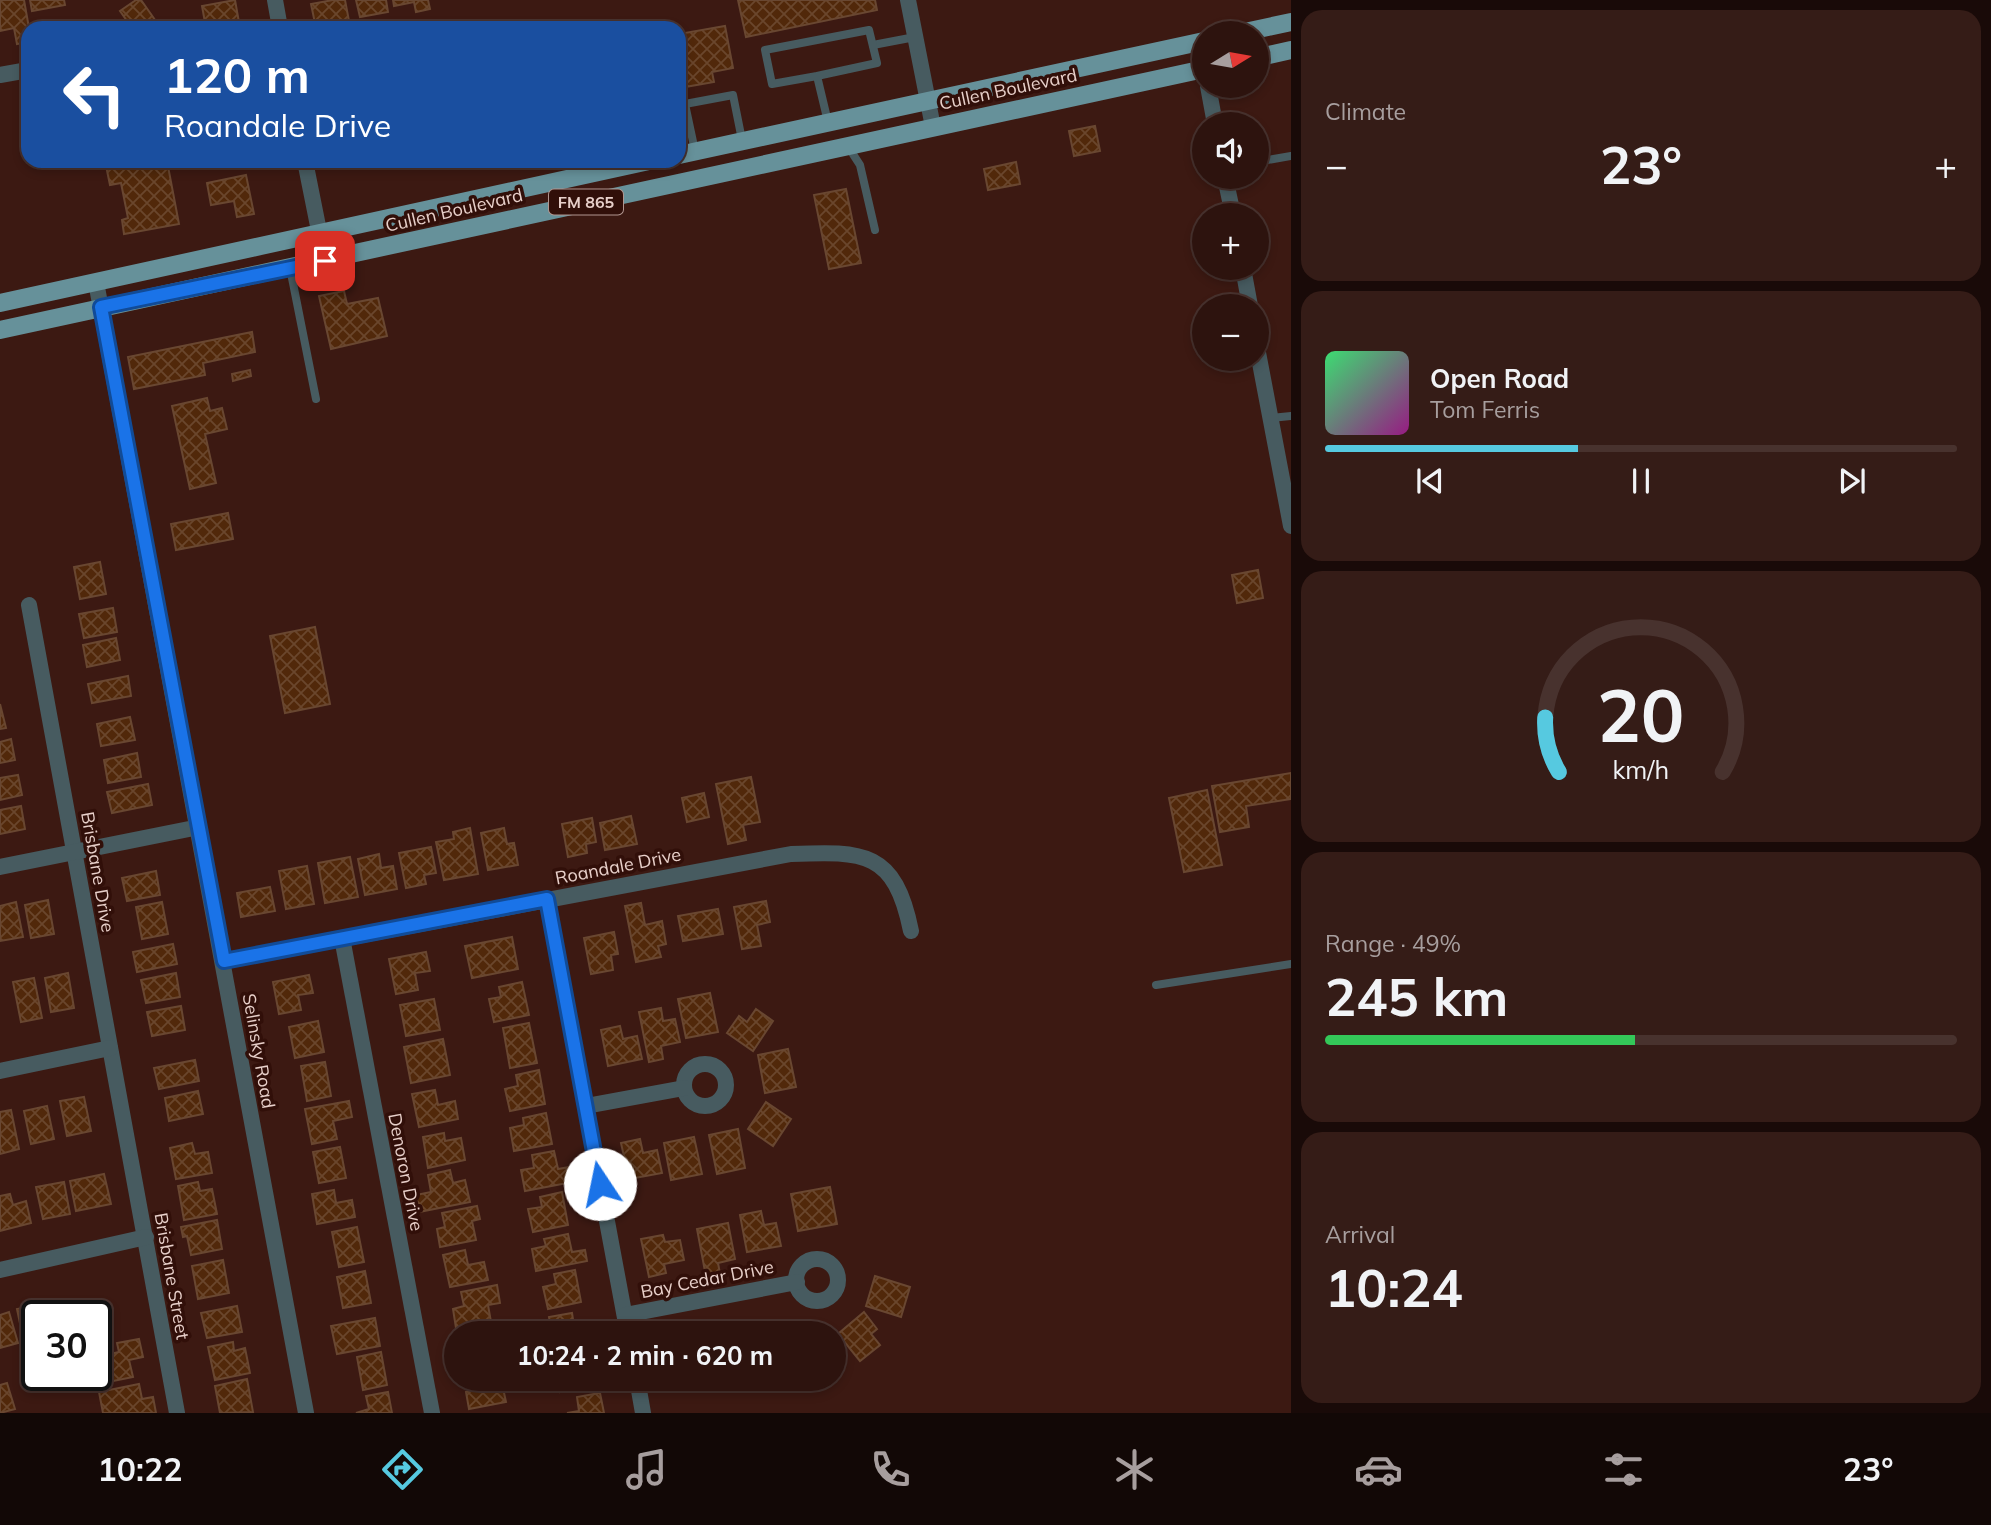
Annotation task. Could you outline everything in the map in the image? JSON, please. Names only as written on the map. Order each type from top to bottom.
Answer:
[{"type":"main road","points":[[1269,27],[1291,22]]},
{"type":"main road","name":"Cullen Boulevard","points":[[693,152],[1192,44]]},
{"type":"main road","points":[[1269,55],[1291,50]]},
{"type":"main road","name":"Cullen Boulevard","points":[[0,330],[1192,72]]},
{"type":"main road","points":[[693,152],[710,175]]},
{"type":"main road","name":"Cullen Boulevard","points":[[0,303],[616,168]]},
{"type":"main road","points":[[515,189],[520,216]]},
{"type":"street","points":[[275,0],[279,21]]},
{"type":"street","points":[[908,0],[933,127]]},
{"type":"street","points":[[0,75],[21,71]]},
{"type":"street","points":[[306,168],[325,261]]},
{"type":"street","name":"Selinsky Road","points":[[96,282],[306,1413]]},
{"type":"street","points":[[1262,371],[1286,475],[1291,526]]},
{"type":"street","name":"Brisbane Drive","points":[[29,605],[129,1146]]},
{"type":"street","points":[[0,867],[199,827]]},
{"type":"street","name":"Roandale Drive","points":[[224,961],[773,856],[817,853],[874,859],[887,870],[898,887],[911,930]]},
{"type":"street","points":[[547,899],[626,1321]]},
{"type":"street","name":"Denoron Drive","points":[[342,938],[432,1413]]},
{"type":"street","points":[[0,1071],[110,1048]]},
{"type":"street","points":[[586,1106],[684,1088]]},
{"type":"street","name":"Brisbane Street","points":[[129,1146],[177,1413]]},
{"type":"street","points":[[0,1270],[146,1237]]},
{"type":"street","name":"Bay Cedar Drive","points":[[625,1315],[797,1282]]},
{"type":"street","points":[[639,1391],[643,1413]]},
{"type":"lane","points":[[869,30],[877,63],[817,76],[772,84],[765,50],[869,30]]},
{"type":"lane","points":[[873,45],[915,37]]},
{"type":"lane","points":[[817,76],[828,122]]},
{"type":"lane","points":[[686,104],[733,94],[743,141]]},
{"type":"lane","points":[[686,110],[693,152]]},
{"type":"lane","points":[[847,145],[860,165],[874,230]]},
{"type":"lane","points":[[1269,160],[1291,156]]},
{"type":"lane","points":[[290,268],[316,399]]},
{"type":"lane","points":[[1271,418],[1291,416]]},
{"type":"lane","points":[[1156,985],[1291,964]]},
{"type":"building","points":[[0,0],[24,0],[28,21],[21,21],[21,43],[17,44],[14,28],[0,31]]},
{"type":"building","points":[[30,0],[64,0],[65,5],[32,11]]},
{"type":"building","points":[[136,0],[141,0],[156,21],[127,21],[120,11]]},
{"type":"building","points":[[235,0],[239,21],[205,21],[202,6]]},
{"type":"building","points":[[345,0],[349,21],[315,21],[311,4]]},
{"type":"building","points":[[356,0],[386,0],[388,12],[360,17]]},
{"type":"building","points":[[393,0],[428,0],[430,9],[416,12],[414,2],[394,6]]},
{"type":"building","points":[[738,0],[875,0],[877,10],[746,37]]},
{"type":"building","points":[[725,26],[733,68],[712,72],[714,82],[686,87],[686,33]]},
{"type":"building","points":[[1095,126],[1100,151],[1074,156],[1069,131]]},
{"type":"building","points":[[1016,162],[1020,184],[988,190],[984,169]]},
{"type":"building","points":[[106,168],[168,168],[179,224],[124,234],[122,220],[128,218],[121,183],[110,185]]},
{"type":"building","points":[[246,175],[254,214],[237,217],[234,201],[211,205],[207,183]]},
{"type":"building","points":[[846,189],[861,263],[829,269],[814,195]]},
{"type":"building","points":[[344,291],[347,304],[378,298],[387,336],[331,349],[319,296]]},
{"type":"building","points":[[252,332],[255,352],[203,363],[205,375],[134,389],[128,357]]},
{"type":"building","points":[[250,370],[251,376],[233,381],[232,374]]},
{"type":"building","points":[[207,398],[210,411],[222,408],[227,429],[205,434],[216,483],[190,489],[172,406]]},
{"type":"building","points":[[228,513],[233,539],[176,550],[171,524]]},
{"type":"building","points":[[100,562],[106,594],[80,599],[74,567]]},
{"type":"building","points":[[1258,570],[1263,598],[1237,603],[1232,575]]},
{"type":"building","points":[[113,608],[117,632],[84,638],[79,614]]},
{"type":"building","points":[[315,627],[330,704],[285,713],[270,636]]},
{"type":"building","points":[[116,638],[120,660],[87,667],[83,645]]},
{"type":"building","points":[[128,676],[131,696],[92,703],[88,684]]},
{"type":"building","points":[[0,704],[6,728],[0,729]]},
{"type":"building","points":[[130,717],[135,740],[101,746],[97,724]]},
{"type":"building","points":[[11,739],[15,760],[0,763],[0,742]]},
{"type":"building","points":[[137,753],[141,777],[108,783],[104,760]]},
{"type":"building","points":[[1291,773],[1291,799],[1246,806],[1249,827],[1220,832],[1212,786]]},
{"type":"building","points":[[18,775],[22,795],[0,800],[0,778]]},
{"type":"building","points":[[751,777],[760,822],[743,825],[746,840],[728,844],[716,784]]},
{"type":"building","points":[[148,784],[152,805],[112,813],[107,792]]},
{"type":"building","points":[[1207,790],[1222,865],[1184,872],[1169,798]]},
{"type":"building","points":[[704,793],[709,817],[687,822],[682,798]]},
{"type":"building","points":[[21,806],[25,829],[0,834],[0,810]]},
{"type":"building","points":[[631,816],[637,844],[605,850],[600,823]]},
{"type":"building","points":[[592,818],[596,842],[586,844],[587,853],[568,857],[562,824]]},
{"type":"building","points":[[470,828],[478,874],[444,880],[436,842],[454,839],[453,832]]},
{"type":"building","points":[[504,828],[507,844],[514,843],[518,865],[488,870],[481,833]]},
{"type":"building","points":[[431,847],[436,873],[424,875],[426,884],[406,888],[399,853]]},
{"type":"building","points":[[379,854],[381,868],[393,866],[397,889],[365,895],[358,859]]},
{"type":"building","points":[[350,857],[358,897],[325,903],[318,863]]},
{"type":"building","points":[[307,866],[314,904],[286,909],[279,871]]},
{"type":"building","points":[[156,871],[160,895],[127,901],[122,878]]},
{"type":"building","points":[[270,887],[275,911],[241,917],[237,893]]},
{"type":"building","points":[[48,900],[54,934],[31,938],[25,905]]},
{"type":"building","points":[[766,901],[770,922],[757,925],[761,946],[742,949],[734,907]]},
{"type":"building","points":[[16,902],[23,937],[0,941],[0,906]]},
{"type":"building","points":[[162,902],[168,934],[142,939],[136,907]]},
{"type":"building","points":[[641,903],[645,925],[662,921],[666,944],[658,946],[661,957],[636,962],[625,906]]},
{"type":"building","points":[[718,909],[723,934],[683,941],[678,916]]},
{"type":"building","points":[[614,932],[618,954],[611,955],[613,970],[591,974],[584,938]]},
{"type":"building","points":[[512,937],[518,969],[472,978],[465,946]]},
{"type":"building","points":[[173,944],[177,964],[137,972],[133,952]]},
{"type":"building","points":[[426,952],[430,971],[415,973],[418,990],[396,994],[389,959]]},
{"type":"building","points":[[68,973],[74,1008],[51,1012],[45,978]]},
{"type":"building","points":[[176,973],[180,997],[146,1003],[141,980]]},
{"type":"building","points":[[309,975],[313,993],[298,995],[301,1010],[279,1014],[273,982]]},
{"type":"building","points":[[34,978],[42,1018],[21,1022],[13,982]]},
{"type":"building","points":[[522,982],[529,1015],[494,1022],[489,999],[501,997],[499,987]]},
{"type":"building","points":[[710,993],[718,1032],[686,1038],[678,999]]},
{"type":"building","points":[[434,999],[440,1030],[406,1036],[400,1005]]},
{"type":"building","points":[[181,1006],[185,1030],[152,1036],[147,1012]]},
{"type":"building","points":[[661,1008],[663,1021],[675,1019],[680,1042],[661,1046],[663,1059],[649,1062],[639,1012]]},
{"type":"building","points":[[756,1009],[773,1021],[753,1051],[727,1033],[739,1016],[747,1022]]},
{"type":"building","points":[[318,1021],[324,1052],[295,1058],[289,1027]]},
{"type":"building","points":[[529,1023],[537,1063],[510,1068],[503,1028]]},
{"type":"building","points":[[620,1026],[623,1039],[637,1036],[642,1059],[608,1066],[601,1030]]},
{"type":"building","points":[[443,1039],[450,1075],[411,1083],[404,1047]]},
{"type":"building","points":[[788,1049],[796,1087],[765,1093],[758,1055]]},
{"type":"building","points":[[195,1060],[199,1081],[159,1089],[154,1068]]},
{"type":"building","points":[[325,1062],[331,1096],[307,1101],[301,1066]]},
{"type":"building","points":[[539,1070],[545,1104],[510,1111],[505,1089],[518,1086],[516,1075]]},
{"type":"building","points":[[435,1090],[438,1105],[455,1101],[458,1119],[419,1127],[412,1094]]},
{"type":"building","points":[[198,1091],[203,1114],[169,1121],[165,1098]]},
{"type":"building","points":[[84,1097],[91,1131],[67,1136],[60,1101]]},
{"type":"building","points":[[349,1101],[352,1117],[333,1121],[337,1139],[312,1144],[305,1109]]},
{"type":"building","points":[[766,1102],[791,1119],[773,1146],[748,1129]]},
{"type":"building","points":[[47,1106],[54,1139],[31,1144],[24,1111]]},
{"type":"building","points":[[11,1110],[19,1149],[0,1154],[0,1112]]},
{"type":"building","points":[[546,1113],[552,1144],[514,1151],[510,1128],[524,1125],[523,1118]]},
{"type":"building","points":[[738,1129],[745,1168],[717,1174],[709,1135]]},
{"type":"building","points":[[444,1133],[445,1141],[461,1138],[465,1160],[428,1168],[423,1137]]},
{"type":"building","points":[[694,1137],[702,1174],[671,1180],[664,1143]]},
{"type":"building","points":[[640,1139],[643,1153],[657,1150],[662,1173],[629,1179],[621,1143]]},
{"type":"building","points":[[192,1143],[195,1154],[208,1152],[212,1173],[176,1179],[170,1148]]},
{"type":"building","points":[[340,1147],[346,1178],[319,1183],[313,1152]]},
{"type":"building","points":[[554,1151],[558,1169],[575,1166],[578,1181],[525,1191],[521,1170],[534,1168],[532,1155]]},
{"type":"building","points":[[450,1170],[453,1183],[465,1180],[470,1202],[419,1212],[416,1195],[431,1192],[428,1175]]},
{"type":"building","points":[[104,1174],[111,1204],[76,1211],[70,1181]]},
{"type":"building","points":[[64,1182],[70,1214],[43,1219],[36,1187]]},
{"type":"building","points":[[198,1182],[200,1191],[212,1189],[217,1214],[184,1220],[178,1186]]},
{"type":"building","points":[[830,1187],[837,1224],[798,1231],[791,1194]]},
{"type":"building","points":[[334,1190],[336,1203],[352,1200],[355,1217],[317,1224],[312,1194]]},
{"type":"building","points":[[562,1192],[568,1225],[533,1232],[528,1209],[542,1207],[540,1197]]},
{"type":"building","points":[[10,1194],[13,1205],[26,1201],[31,1223],[0,1231],[0,1196]]},
{"type":"building","points":[[477,1206],[480,1219],[472,1221],[476,1240],[440,1247],[437,1229],[445,1227],[442,1213]]},
{"type":"building","points":[[761,1211],[764,1225],[776,1223],[781,1246],[747,1252],[740,1215]]},
{"type":"building","points":[[217,1220],[222,1249],[191,1255],[187,1236],[183,1237],[181,1227]]},
{"type":"building","points":[[728,1223],[735,1259],[718,1263],[721,1279],[707,1282],[697,1229]]},
{"type":"building","points":[[357,1227],[364,1262],[339,1267],[332,1232]]},
{"type":"building","points":[[568,1234],[572,1252],[585,1250],[587,1261],[536,1271],[532,1249],[546,1246],[544,1239]]},
{"type":"building","points":[[663,1235],[665,1242],[680,1240],[684,1260],[664,1264],[666,1273],[649,1277],[641,1239]]},
{"type":"building","points":[[465,1250],[468,1265],[484,1262],[488,1280],[450,1287],[443,1255]]},
{"type":"building","points":[[223,1260],[229,1293],[198,1299],[192,1266]]},
{"type":"building","points":[[575,1270],[581,1302],[548,1309],[543,1287],[556,1284],[554,1274]]},
{"type":"building","points":[[365,1271],[371,1303],[343,1308],[337,1277]]},
{"type":"building","points":[[875,1276],[910,1287],[901,1317],[866,1306]]},
{"type":"building","points":[[497,1285],[500,1303],[488,1305],[491,1321],[455,1321],[453,1309],[464,1306],[461,1292]]},
{"type":"building","points":[[237,1306],[242,1332],[207,1338],[201,1313]]},
{"type":"building","points":[[21,1308],[21,1328],[17,1309]]},
{"type":"building","points":[[9,1312],[18,1343],[0,1348],[0,1315]]},
{"type":"building","points":[[864,1312],[877,1329],[871,1334],[880,1345],[860,1361],[846,1344],[846,1327]]},
{"type":"building","points":[[572,1313],[573,1321],[550,1321],[549,1317]]},
{"type":"building","points":[[375,1318],[380,1346],[337,1354],[331,1326]]},
{"type":"building","points":[[139,1339],[143,1357],[129,1360],[133,1377],[112,1381],[112,1354],[119,1352],[117,1343]]},
{"type":"building","points":[[233,1342],[234,1351],[245,1348],[250,1373],[215,1380],[208,1347]]},
{"type":"building","points":[[381,1352],[387,1385],[363,1390],[357,1357]]},
{"type":"building","points":[[247,1379],[253,1412],[220,1413],[215,1386]]},
{"type":"building","points":[[7,1383],[15,1409],[0,1413],[0,1385]]},
{"type":"building","points":[[139,1384],[142,1399],[153,1397],[156,1413],[103,1413],[99,1392]]},
{"type":"building","points":[[504,1391],[506,1402],[469,1409],[466,1392]]},
{"type":"building","points":[[388,1392],[392,1413],[356,1413],[369,1409],[366,1396]]},
{"type":"building","points":[[600,1393],[604,1413],[567,1413],[579,1411],[577,1397]]},
{"type":"route","points":[[325,261],[101,307],[224,961],[547,899],[600,1184]]}]
